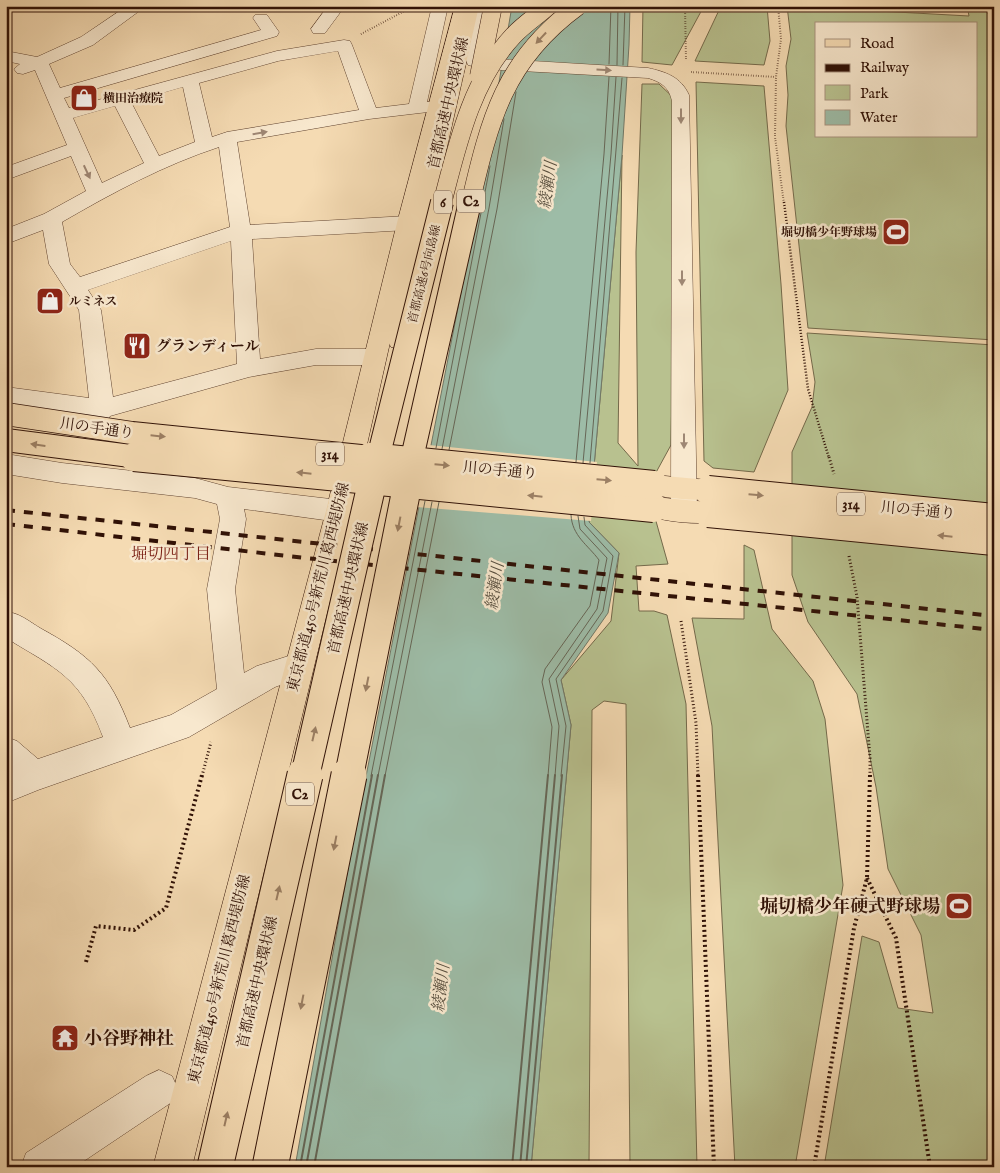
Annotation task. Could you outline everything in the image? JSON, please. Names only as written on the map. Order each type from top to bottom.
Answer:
[{"type":"main road","name":"東京都道450号新荒川葛西堤防線","points":[[172,1167],[338,511],[407,223],[428,107],[463,6]]},
{"type":"main road","name":"首都高速中央環状線","points":[[215,1167],[386,422],[413,254],[471,6]]},
{"type":"main road","name":"首都高速中央環状線","points":[[419,425],[466,138],[493,6]]},
{"type":"main road","name":"首都高速6号向島線","points":[[386,422],[459,138],[470,108],[489,69],[501,52],[520,29],[548,6]]},
{"type":"main road","name":"首都高速中央環状線","points":[[269,1167],[419,425],[481,158],[493,114],[508,81],[525,56],[550,28],[578,6]]},
{"type":"main road","name":"川の手通り","points":[[6,414],[160,436],[654,497]]},
{"type":"main road","name":"川の手通り","points":[[6,440],[109,454],[696,501],[994,518]]},
{"type":"main road","name":"川の手通り","points":[[696,501],[994,541]]},
{"type":"street","points":[[6,75],[88,41],[138,6]]},
{"type":"street","points":[[319,29],[337,6]]},
{"type":"street","points":[[6,237],[51,219],[97,193],[181,153],[227,138],[369,114],[428,107],[440,6]]},
{"type":"street","points":[[482,6],[471,54],[474,61],[486,64],[636,72],[661,77],[677,87],[681,101],[696,501]]},
{"type":"street","points":[[55,95],[271,32],[261,18]]},
{"type":"street","points":[[62,115],[277,56],[344,44],[369,114]]},
{"type":"street","points":[[6,56],[38,62]]},
{"type":"street","points":[[38,62],[55,95],[76,148],[97,193]]},
{"type":"street","points":[[190,81],[205,146]]},
{"type":"street","points":[[121,99],[155,166]]},
{"type":"street","points":[[227,138],[241,233],[249,369]]},
{"type":"street","points":[[6,174],[76,148]]},
{"type":"street","points":[[51,219],[60,264],[90,310],[102,409],[62,473]]},
{"type":"street","points":[[76,286],[234,233],[407,223]]},
{"type":"street","points":[[6,396],[102,409],[249,369],[316,357],[375,356]]},
{"type":"street","points":[[6,464],[62,473],[195,488],[228,497],[338,511]]},
{"type":"street","points":[[227,698],[221,589],[232,519],[228,497]]},
{"type":"street","points":[[8,624],[73,664],[87,677],[98,691],[121,744]]},
{"type":"street","points":[[6,788],[121,744],[178,727],[267,676],[298,666]]},
{"type":"street","points":[[6,752],[34,776]]},
{"type":"street","points":[[40,1167],[159,1089]]},
{"type":"path","points":[[344,44],[414,6]]},
{"type":"path","points":[[685,6],[686,60]]},
{"type":"path","points":[[778,6],[782,39],[776,77],[775,137],[808,388],[835,479]]},
{"type":"path","points":[[693,72],[776,77]]},
{"type":"path","points":[[814,1167],[854,928],[867,878],[870,758],[857,597],[848,552]]},
{"type":"path","points":[[681,621],[696,723],[714,1167]]},
{"type":"path","points":[[86,962],[96,926],[134,930],[166,908],[227,698]]},
{"type":"path","points":[[867,878],[896,938],[930,1167]]},
{"type":"green space","points":[[643,6],[704,6],[672,65],[642,62]]},
{"type":"green space","points":[[721,6],[767,6],[770,41],[764,65],[695,61]]},
{"type":"green space","name":"堀切橋少年野球場","points":[[787,6],[969,16],[967,6],[983,6],[994,23],[994,340],[808,328],[786,126],[788,95],[786,66],[791,39]]},
{"type":"green space","points":[[696,82],[764,86],[788,390],[754,472],[713,468],[704,461]]},
{"type":"green space","points":[[642,84],[659,84],[677,101],[671,445],[647,489],[668,564],[636,566],[639,611],[654,611],[667,615],[686,704],[697,1167],[630,1167],[626,704],[604,701],[592,710],[589,1167],[531,1167],[571,725],[561,680],[611,621],[619,553],[589,522],[622,155],[618,443],[638,466],[636,252]]},
{"type":"green space","points":[[807,333],[994,345],[994,1167],[824,1167],[862,936],[879,942],[898,1008],[933,1013],[921,935],[888,869],[876,787],[857,694],[808,622],[792,575],[792,452],[812,407],[815,382]]},
{"type":"green space","points":[[744,545],[754,550],[772,629],[813,681],[825,719],[843,885],[795,1167],[735,1167],[712,726],[692,618],[744,619]]},
{"type":"water","name":"綾瀬川","points":[[512,6],[630,6],[622,155],[589,522],[619,553],[608,613],[561,680],[571,725],[531,1167],[295,1167],[349,863],[478,206]]},
{"type":"pier","points":[[429,445],[597,462],[591,521],[416,507]]},
{"type":"railway","points":[[6,510],[994,616]]},
{"type":"railway","points":[[6,524],[306,558],[994,630]]},
{"type":"place","name":"横田治療院","points":[[84,98]]},
{"type":"place","name":"堀切橋少年野球場","points":[[896,232]]},
{"type":"place","name":"ルミネス","points":[[50,301]]},
{"type":"place","name":"グランディール","points":[[137,346]]},
{"type":"place","name":"堀切橋少年硬式野球場","points":[[959,906]]},
{"type":"place","name":"小谷野神社","points":[[65,1038]]},
{"type":"district","name":"堀切四丁目","points":[[171,553]]}]
